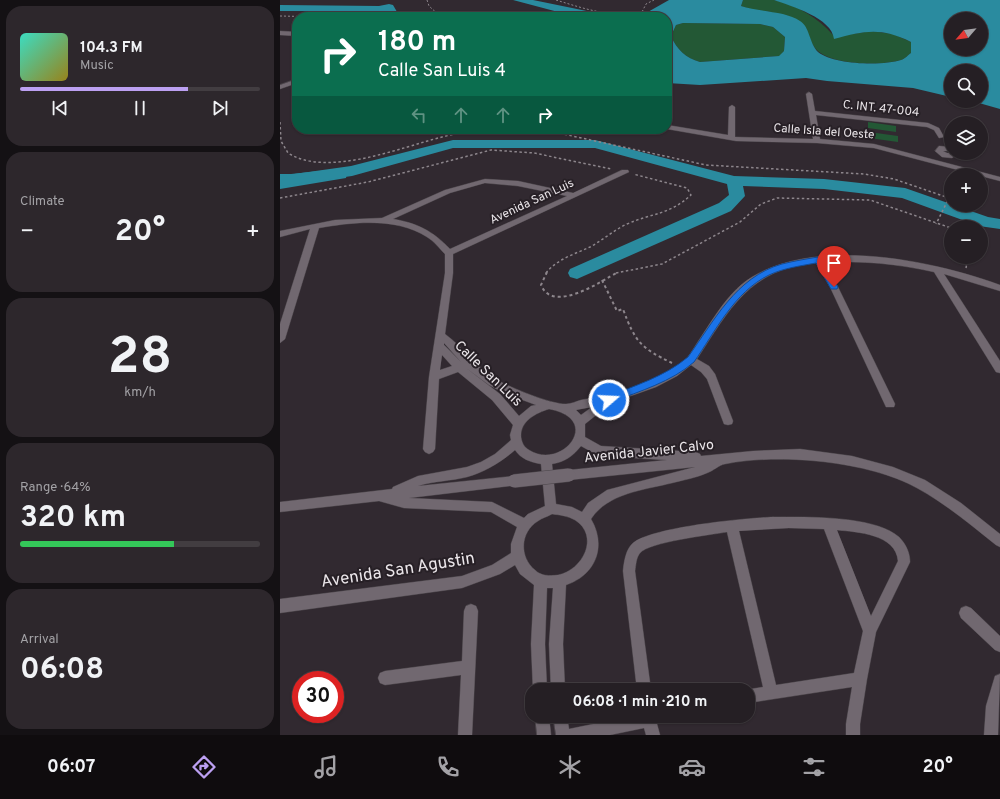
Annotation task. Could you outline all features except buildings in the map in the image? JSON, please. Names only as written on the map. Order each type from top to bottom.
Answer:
[{"type":"street","points":[[280,33],[292,34]]},
{"type":"street","points":[[280,79],[292,81]]},
{"type":"street","points":[[280,87],[292,83]]},
{"type":"street","points":[[809,94],[817,142]]},
{"type":"street","points":[[731,138],[732,107]]},
{"type":"street","name":"C. INT. 47-004","points":[[813,113],[928,125],[937,129],[941,137]]},
{"type":"street","name":"Calle Isla del Oeste","points":[[672,128],[731,138],[874,146],[944,159]]},
{"type":"street","points":[[944,147],[939,150],[944,159]]},
{"type":"street","name":"Calle Isla del Oeste","points":[[947,160],[1000,179]]},
{"type":"street","name":"Avenida San Luis","points":[[449,253],[625,172]]},
{"type":"street","points":[[382,222],[463,186],[486,181],[502,181],[573,195]]},
{"type":"street","points":[[280,234],[340,222],[382,222],[403,225],[430,234],[449,253]]},
{"type":"street","points":[[280,339],[315,226]]},
{"type":"street","name":"Calle San Luis","points":[[428,449],[434,377],[448,273],[449,253]]},
{"type":"street","points":[[567,408],[577,416],[582,431],[580,440],[574,448],[566,455],[556,459],[546,460],[532,458],[522,451],[516,442],[515,432],[518,423],[531,410],[549,405],[567,408],[581,403],[609,400],[653,383],[682,368],[691,360],[722,313],[744,287],[773,270],[797,263],[818,260],[850,259],[880,261],[937,269],[965,276],[1000,288]]},
{"type":"street","points":[[818,260],[834,287],[890,404]]},
{"type":"street","points":[[937,269],[1000,369]]},
{"type":"street","name":"Calle San Luis","points":[[439,334],[454,345],[463,365],[508,390],[549,405]]},
{"type":"street","name":"Calle San Luis","points":[[438,345],[463,365],[496,397],[518,423]]},
{"type":"street","points":[[691,360],[705,369],[711,376],[728,421]]},
{"type":"street","points":[[434,377],[463,365]]},
{"type":"street","points":[[580,422],[609,400]]},
{"type":"street","points":[[580,440],[599,451],[726,459]]},
{"type":"street","points":[[390,495],[418,481],[467,472],[485,465],[499,457],[516,442]]},
{"type":"street","name":"Avenida Javier Calvo","points":[[280,507],[569,475],[726,459],[800,454],[852,461],[893,472],[921,484],[957,507],[1000,541]]},
{"type":"street","points":[[584,519],[592,507],[612,494],[702,470],[726,459]]},
{"type":"street","points":[[546,460],[551,509]]},
{"type":"street","points":[[377,496],[404,503],[492,507],[525,524]]},
{"type":"street","points":[[551,509],[564,509],[575,512],[584,519],[593,532],[594,548],[588,563],[576,575],[560,582],[540,580],[529,575],[521,566],[517,556],[517,540],[525,524],[541,512],[551,509]]},
{"type":"street","points":[[643,683],[630,571],[630,559],[635,549],[643,543],[657,539],[759,523],[828,524],[874,531],[889,537],[901,547],[904,555],[904,562],[870,631],[860,679],[853,724],[853,735]]},
{"type":"street","points":[[828,524],[870,631]]},
{"type":"street","points":[[732,527],[771,692]]},
{"type":"street","name":"Avenida San Agustin","points":[[280,606],[462,582],[496,570],[517,556]]},
{"type":"street","points":[[540,580],[538,644],[540,683]]},
{"type":"street","points":[[558,683],[556,644],[560,582]]},
{"type":"street","points":[[465,735],[467,667],[471,611]]},
{"type":"street","points":[[966,613],[1000,644]]},
{"type":"street","points":[[385,678],[467,667]]},
{"type":"street","points":[[755,695],[860,679]]},
{"type":"street","points":[[991,735],[993,706],[1000,681]]},
{"type":"street","points":[[543,723],[544,735]]},
{"type":"street","points":[[561,723],[563,735]]},
{"type":"street","points":[[572,735],[625,723]]},
{"type":"street","points":[[652,723],[653,735]]},
{"type":"path","points":[[426,0],[429,6],[436,12]]},
{"type":"path","points":[[556,0],[599,12]]},
{"type":"path","points":[[642,12],[646,4],[654,0]]},
{"type":"path","points":[[280,16],[292,16]]},
{"type":"path","points":[[280,122],[281,143],[286,152],[297,157],[321,162],[344,163],[370,158],[455,134]]},
{"type":"path","points":[[564,134],[706,164],[864,174],[894,179],[949,198],[936,224]]},
{"type":"path","points":[[280,198],[368,182],[491,150],[534,153],[625,172],[687,188],[690,191],[691,195],[680,205],[666,212],[622,226],[592,246],[561,260],[550,268],[544,276],[541,285],[544,292],[552,297],[565,297],[579,292],[621,271],[650,267],[668,261],[740,222],[761,204],[777,198],[870,200],[944,226]]},
{"type":"path","points":[[965,276],[967,264]]},
{"type":"path","points":[[602,280],[617,312],[624,309],[634,337],[644,349],[682,368]]},
{"type":"green space","points":[[743,0],[774,0],[791,5],[821,23],[833,35],[871,31],[893,34],[911,42],[911,53],[905,58],[882,63],[871,64],[836,60],[819,52],[814,47],[806,28],[771,12],[753,10],[741,6]]},
{"type":"green space","points":[[683,23],[760,24],[773,27],[785,37],[784,51],[780,56],[700,62],[682,53],[676,45],[672,38],[672,34],[676,25]]},
{"type":"green space","points":[[868,122],[896,126],[896,132],[868,128]]},
{"type":"green space","points":[[869,132],[898,136],[898,142],[869,138]]},
{"type":"water","points":[[513,0],[533,0],[592,12],[558,12]]},
{"type":"water","points":[[669,0],[743,0],[741,6],[780,13],[800,21],[806,27],[815,48],[818,52],[825,56],[835,60],[871,64],[893,62],[905,58],[911,53],[911,42],[900,37],[881,32],[864,32],[834,39],[832,32],[819,19],[800,9],[774,0],[1000,0],[1000,109],[988,106],[988,64],[944,64],[944,95],[913,88],[806,78],[700,85],[672,83],[672,38],[682,53],[700,62],[779,56],[784,51],[785,37],[773,27],[760,24],[683,23],[676,25],[672,34],[672,12],[648,12]]},
{"type":"water","points":[[348,168],[346,178],[280,189],[280,174]]},
{"type":"waterway","points":[[280,8],[379,9],[389,7],[392,12]]},
{"type":"waterway","points":[[280,181],[352,171],[453,144],[595,144],[734,181]]},
{"type":"waterway","points":[[577,273],[725,207],[737,196],[734,181]]},
{"type":"waterway","points":[[734,181],[824,184],[905,193],[985,222],[1000,224]]},
{"type":"route","points":[[609,400],[653,383],[682,368],[691,360],[722,313],[735,297],[744,287],[765,274],[784,266],[818,260],[834,287]]}]
